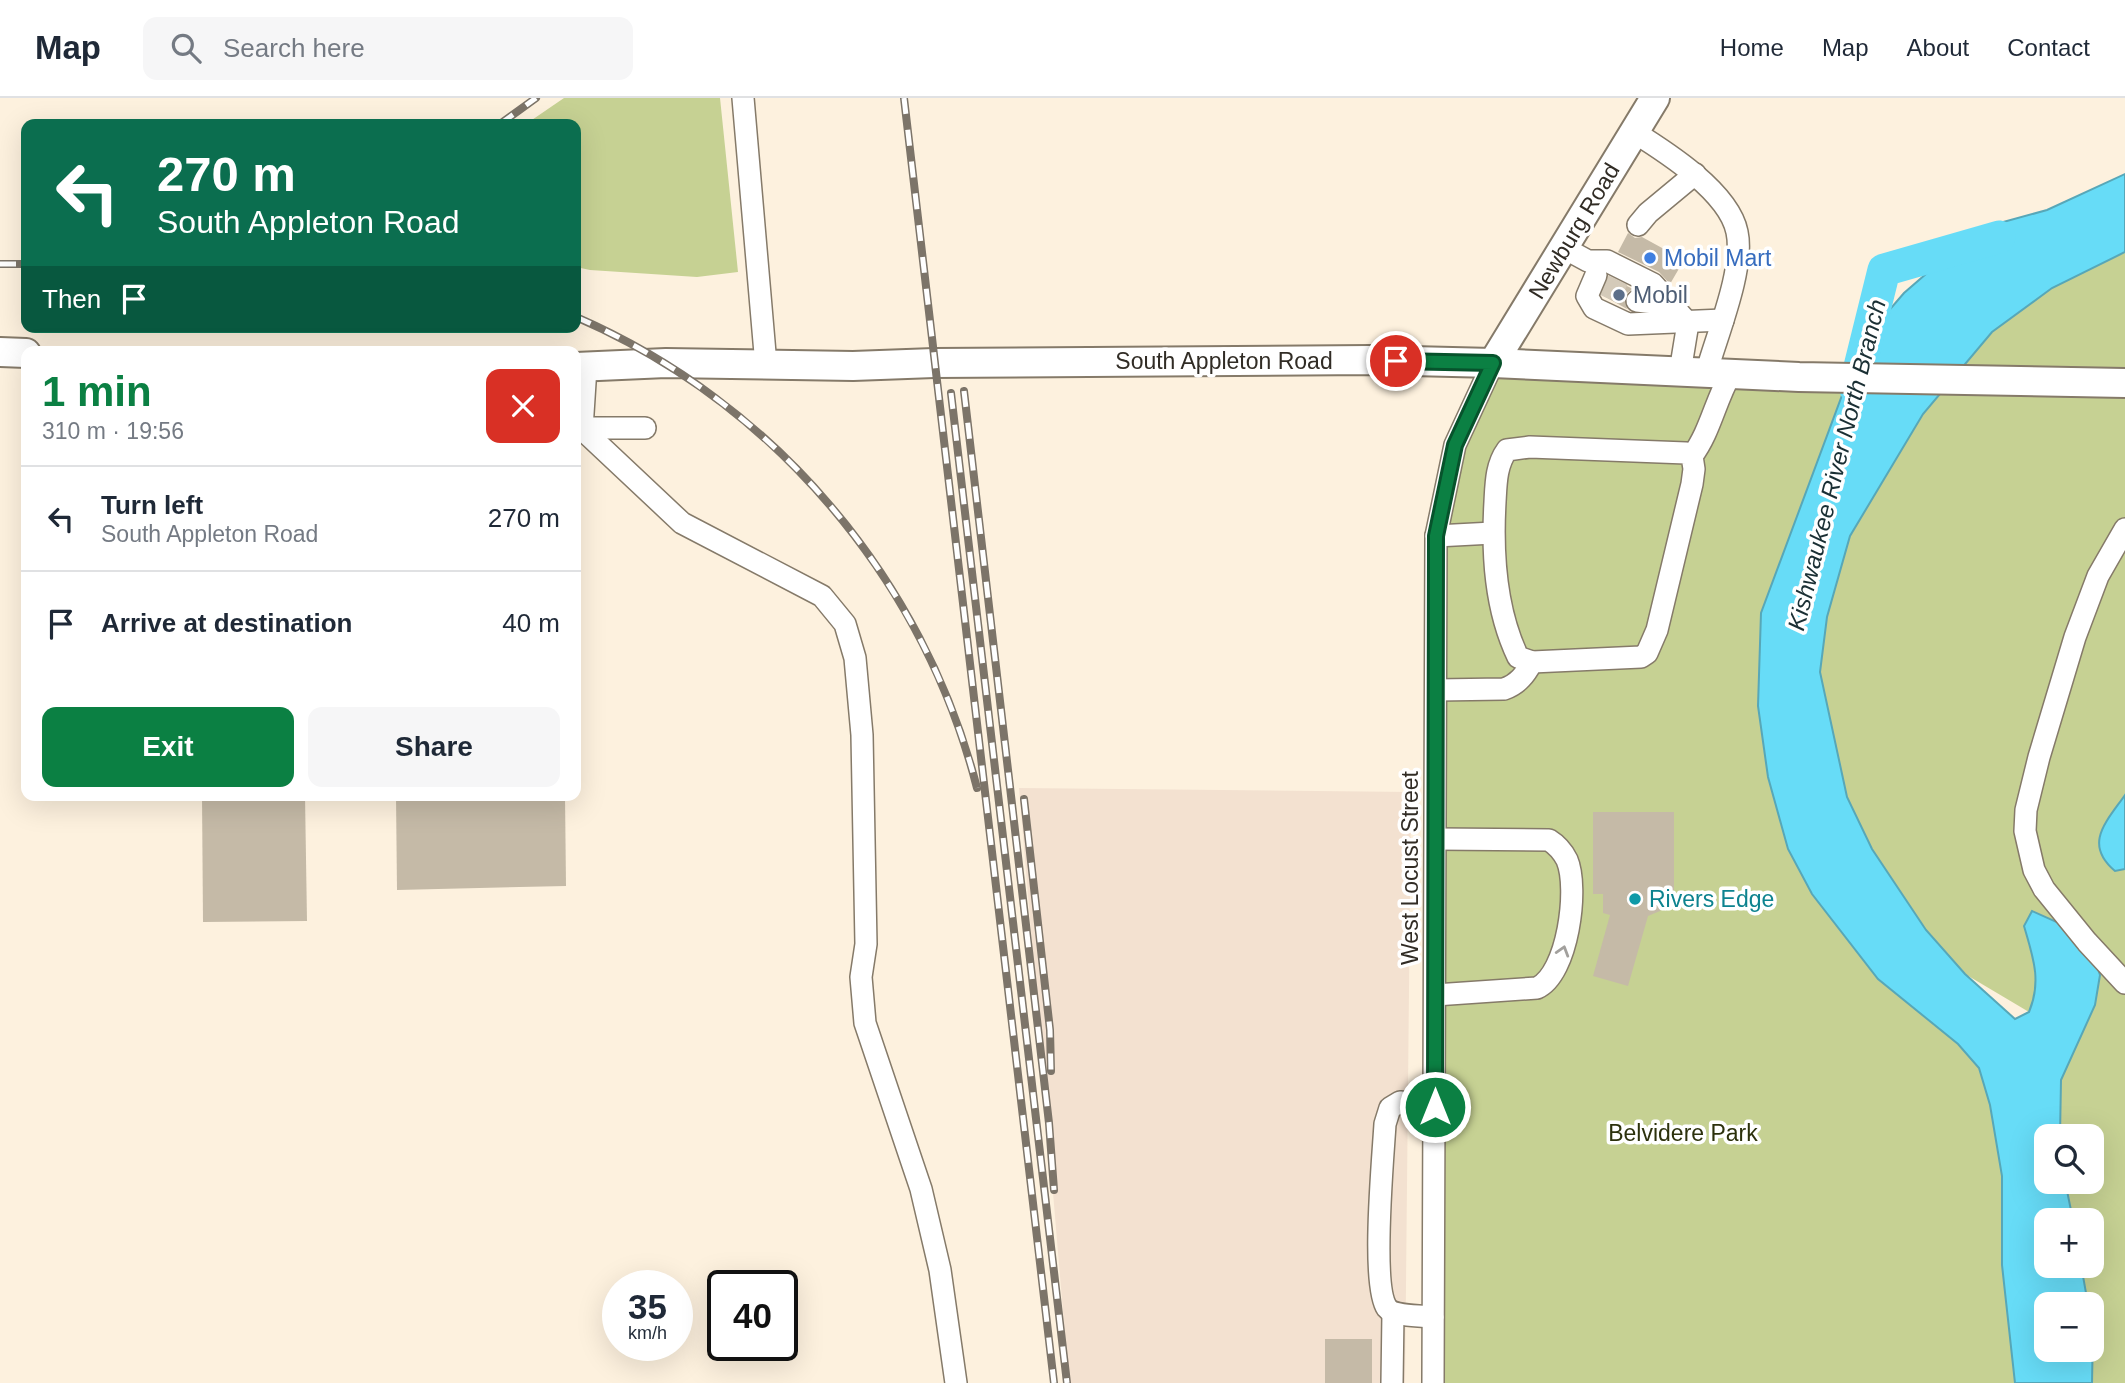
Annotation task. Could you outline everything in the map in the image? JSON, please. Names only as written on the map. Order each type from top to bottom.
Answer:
[{"type":"main road","name":"Newburg Road","points":[[1493,363],[1588,267],[1634,132],[1655,98]]},
{"type":"main road","points":[[0,352],[21,352]]},
{"type":"main road","name":"South Appleton Road","points":[[581,367],[666,363],[853,366],[1358,360],[1493,363],[1799,377],[2125,383]]},
{"type":"street","points":[[743,98],[766,365]]},
{"type":"street","points":[[1634,132],[1695,174],[1716,197],[1737,229],[1738,247],[1729,302],[1705,374]]},
{"type":"street","points":[[1639,225],[1648,213],[1695,174]]},
{"type":"street","points":[[1692,456],[1686,453],[1515,447],[1507,450],[1499,466],[1493,533],[1494,563],[1510,640],[1518,657],[1532,662],[1641,657],[1647,653],[1657,630],[1692,484],[1692,456],[1704,440],[1718,396],[1705,374],[1688,323],[1653,284],[1607,261],[1588,267],[1587,296],[1594,308],[1628,324],[1688,323],[1723,320]]},
{"type":"street","points":[[1637,302],[1672,305]]},
{"type":"street","name":"West Locust Street","points":[[1433,1383],[1436,536],[1455,445],[1493,363]]},
{"type":"street","points":[[581,429],[645,428]]},
{"type":"street","points":[[581,431],[682,523],[822,596],[845,624],[855,658],[862,735],[866,944],[861,977],[865,1023],[921,1189],[940,1270],[956,1383]]},
{"type":"street","points":[[2125,529],[2098,576],[2074,637],[2039,757],[2026,810],[2025,831],[2031,860],[2044,889],[2125,983]]},
{"type":"street","points":[[1436,536],[1493,533]]},
{"type":"street","points":[[1437,690],[1504,690],[1512,687],[1524,676],[1532,662]]},
{"type":"street","points":[[1435,995],[1538,988],[1547,984],[1562,956],[1569,928],[1570,880],[1568,863],[1549,840],[1436,839]]},
{"type":"street","points":[[1433,1317],[1393,1313],[1386,1307],[1378,1278],[1385,1125],[1390,1108],[1400,1102],[1435,1107]]},
{"type":"street","points":[[1392,1383],[1393,1313]]},
{"type":"shaded area","points":[[1019,788],[1411,792],[1405,1383],[1069,1383]]},
{"type":"green space","points":[[564,98],[720,98],[738,272],[697,277],[581,268],[581,119],[533,119]]},
{"type":"green space","points":[[2125,252],[2125,795],[2102,829],[2125,863],[2125,1383],[2092,1383],[2092,1362],[2104,1362],[2104,1292],[2086,1292],[2083,1278],[2104,1278],[2104,1208],[2071,1208],[2068,1194],[2104,1194],[2104,1124],[2060,1124],[2061,1080],[2095,1006],[2024,926],[2033,959],[2035,979],[2029,1012],[1965,974],[1926,930],[1872,849],[1847,797],[1820,672],[1827,617],[1850,536],[1923,414],[1992,332],[2052,288]]},
{"type":"green space","name":"Belvidere Park","points":[[1493,363],[1847,382],[1761,613],[1788,849],[1812,894],[1878,979],[1959,1044],[1979,1068],[1990,1105],[2002,1176],[2002,1265],[2015,1383],[1433,1383],[1436,536],[1455,445]]},
{"type":"water","points":[[2125,174],[2125,252],[2052,288],[1992,332],[1923,414],[1850,536],[1827,617],[1820,672],[1847,797],[1872,849],[1926,930],[1965,974],[2015,1019],[2029,1012],[2036,979],[2024,926],[2032,911],[2059,923],[2095,960],[2100,975],[2095,1005],[2061,1080],[2060,1124],[2034,1124],[2034,1194],[2068,1194],[2071,1208],[2034,1208],[2034,1278],[2083,1278],[2086,1292],[2034,1292],[2034,1362],[2092,1362],[2092,1383],[2015,1383],[2002,1265],[2002,1176],[1990,1105],[1979,1068],[1958,1044],[1878,979],[1812,894],[1788,849],[1768,777],[1758,706],[1761,613],[1847,382],[1872,330],[1904,293],[1978,229],[2047,210]]},
{"type":"water","points":[[2125,795],[2125,869],[2115,871],[2100,852],[2099,842],[2105,824]]},
{"type":"building","name":"Mobil Mart","points":[[1628,233],[1635,238],[1642,237],[1684,260],[1670,284],[1659,272],[1618,252]]},
{"type":"building","points":[[1609,277],[1633,289],[1624,299],[1627,309],[1602,295]]},
{"type":"building","points":[[202,801],[305,801],[307,921],[203,922]]},
{"type":"building","points":[[396,801],[565,801],[566,886],[397,890]]},
{"type":"building","name":"Rivers Edge","points":[[1593,812],[1674,812],[1674,890],[1669,893],[1667,903],[1660,911],[1648,916],[1628,986],[1593,976],[1610,915],[1603,913],[1603,894],[1593,894]]},
{"type":"building","points":[[1325,1339],[1372,1339],[1372,1383],[1325,1383]]},
{"type":"waterway","name":"Kishwaukee River North Branch","points":[[1855,387],[1884,270],[1999,237]]},
{"type":"tunnel","points":[[1604,285],[1637,301]]},
{"type":"railway","points":[[507,119],[536,98]]},
{"type":"railway","points":[[904,98],[1054,1383]]},
{"type":"railway","points":[[0,264],[21,264]]},
{"type":"railway","points":[[581,320],[648,353],[715,397],[776,448],[830,506],[879,569],[919,638],[952,711],[977,788]]},
{"type":"railway","points":[[964,391],[1049,1123],[1054,1190]]},
{"type":"railway","points":[[951,393],[1067,1383]]},
{"type":"railway","points":[[1024,799],[1050,1030],[1051,1071]]},
{"type":"place","name":"Mobil Mart","points":[[1650,258]]},
{"type":"place","name":"Mobil","points":[[1619,295]]},
{"type":"place","name":"Rivers Edge","points":[[1635,899]]},
{"type":"route","points":[[1396,361],[1493,363],[1455,445],[1436,536],[1435,1107]]}]
